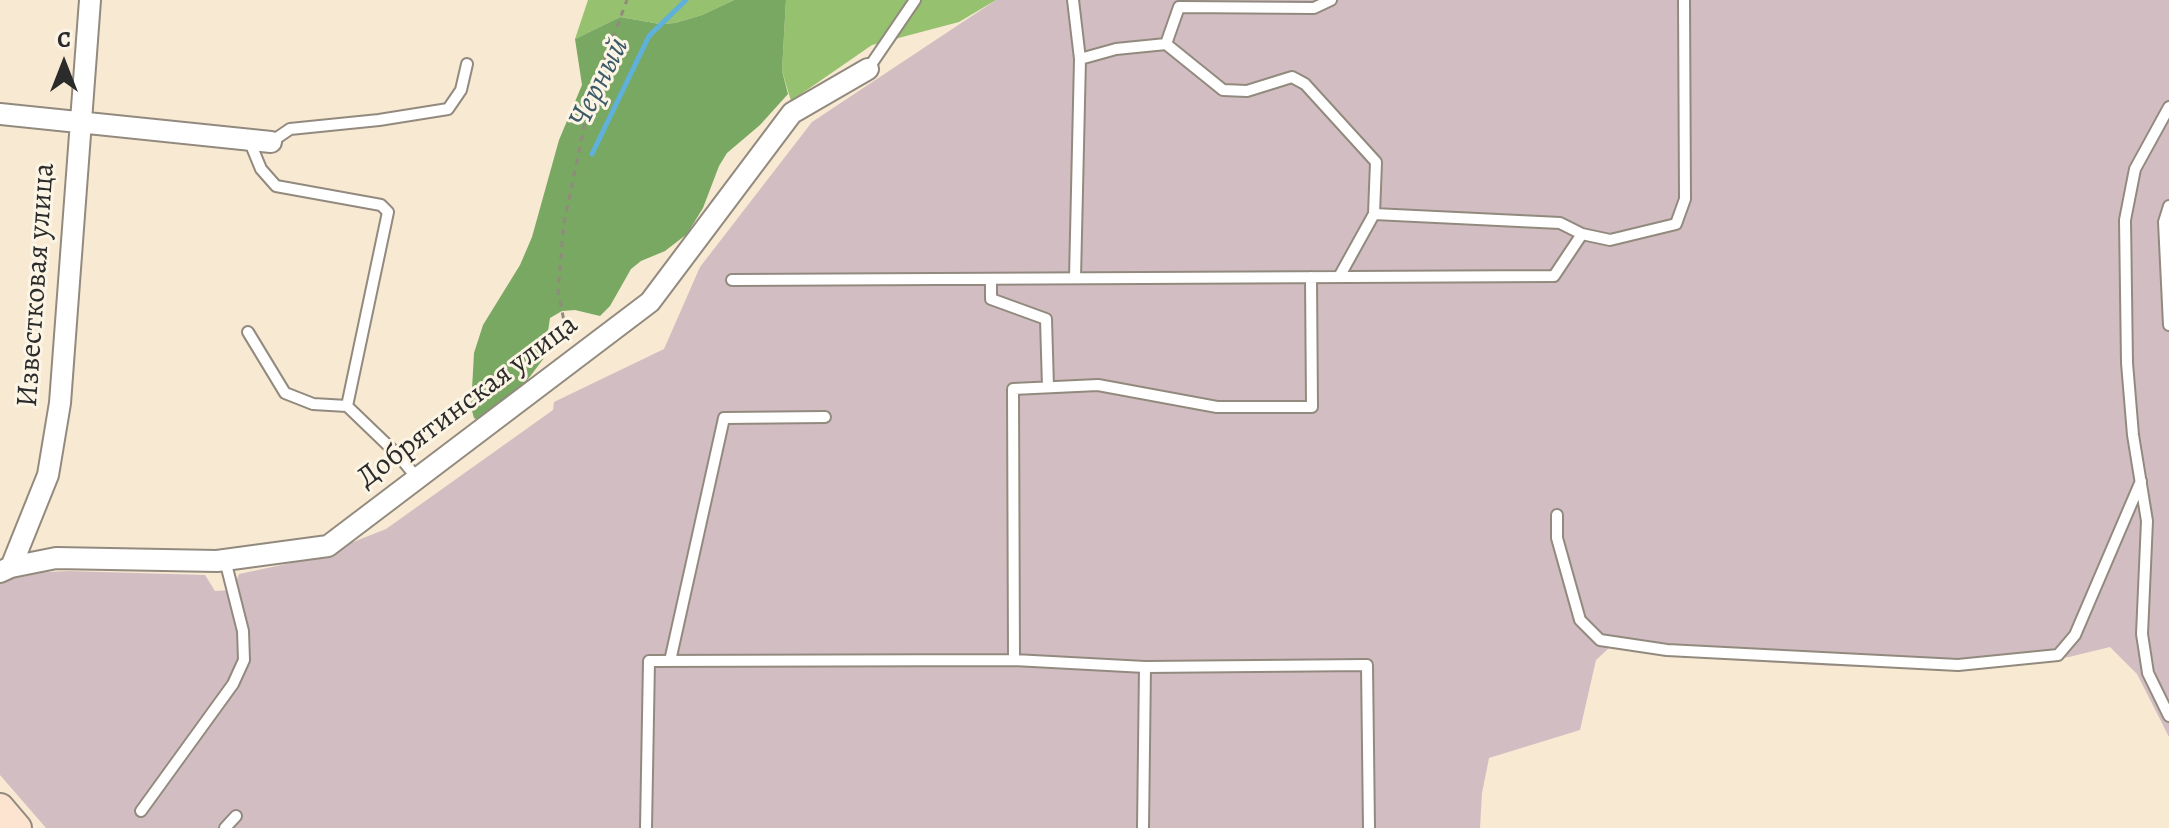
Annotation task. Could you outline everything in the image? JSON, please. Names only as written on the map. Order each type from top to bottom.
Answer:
[{"type":"main road","points":[[0,808],[17,828]]},
{"type":"street","name":"Известковая улица","points":[[6,570],[48,475],[60,403],[90,0]]},
{"type":"street","name":"Добрятинская улица","points":[[6,570],[56,558],[225,560],[328,546],[650,302],[792,113],[868,69]]},
{"type":"street","points":[[0,114],[271,142]]},
{"type":"lane","points":[[868,69],[915,0]]},
{"type":"lane","points":[[1073,0],[1080,59],[1075,278]]},
{"type":"lane","points":[[1166,44],[1179,4],[1314,8],[1331,0]]},
{"type":"lane","points":[[1374,214],[1560,223],[1582,234],[1610,240],[1676,224],[1685,199],[1684,0]]},
{"type":"lane","points":[[1080,59],[1116,49],[1166,44],[1223,90],[1247,91],[1292,77],[1305,84],[1376,162],[1374,214],[1339,277]]},
{"type":"lane","points":[[271,142],[290,129],[448,109],[461,90],[467,64]]},
{"type":"lane","points":[[2169,107],[2135,169],[2125,220],[2127,363],[2133,435],[2147,521],[2142,634],[2148,673],[2169,716]]},
{"type":"lane","points":[[249,140],[261,169],[276,186],[381,205],[388,212],[347,406]]},
{"type":"lane","points":[[2169,206],[2164,222],[2169,325]]},
{"type":"lane","points":[[732,280],[1554,276],[1582,234]]},
{"type":"lane","points":[[1014,660],[1013,389],[1098,385],[1217,407],[1312,407],[1311,277]]},
{"type":"lane","points":[[991,279],[991,299],[1046,319],[1048,387]]},
{"type":"lane","points":[[248,332],[285,393],[313,404],[347,406],[399,456],[417,478]]},
{"type":"lane","points":[[670,661],[724,418],[825,417]]},
{"type":"lane","points":[[1557,515],[1557,538],[1580,620],[1600,640],[1667,650],[1958,665],[2058,655],[2075,635],[2141,481]]},
{"type":"lane","points":[[141,811],[233,684],[244,660],[243,631],[225,560]]},
{"type":"lane","points":[[646,828],[649,661],[1014,660],[1145,667],[1367,665],[1369,828]]},
{"type":"lane","points":[[1143,828],[1145,667]]},
{"type":"lane","points":[[225,828],[236,816]]},
{"type":"path","points":[[572,361],[558,290],[564,223],[590,99],[627,0]]},
{"type":"shaded area","points":[[996,0],[2169,0],[2169,737],[2137,674],[2110,647],[2069,657],[1959,669],[1834,666],[1665,656],[1609,648],[1596,660],[1580,730],[1489,758],[1482,793],[1480,828],[46,828],[0,775],[0,583],[28,573],[68,571],[205,575],[215,591],[233,590],[239,574],[310,559],[386,529],[553,410],[554,402],[664,349],[700,267],[812,122]]},
{"type":"green space","points":[[588,0],[734,0],[675,23],[660,24],[620,17],[575,39]]},
{"type":"green space","points":[[734,0],[786,0],[782,71],[788,94],[760,125],[727,153],[703,208],[687,234],[665,251],[631,269],[610,306],[600,316],[575,310],[562,311],[550,318],[544,358],[516,395],[485,423],[474,418],[471,407],[474,353],[483,325],[520,265],[532,237],[559,140],[582,85],[575,39],[620,17],[660,24],[675,23]]},
{"type":"green space","points":[[786,0],[996,0],[959,22],[872,45],[791,101],[782,71]]},
{"type":"waterway","name":"Черный","points":[[592,154],[649,36],[686,0]]}]
